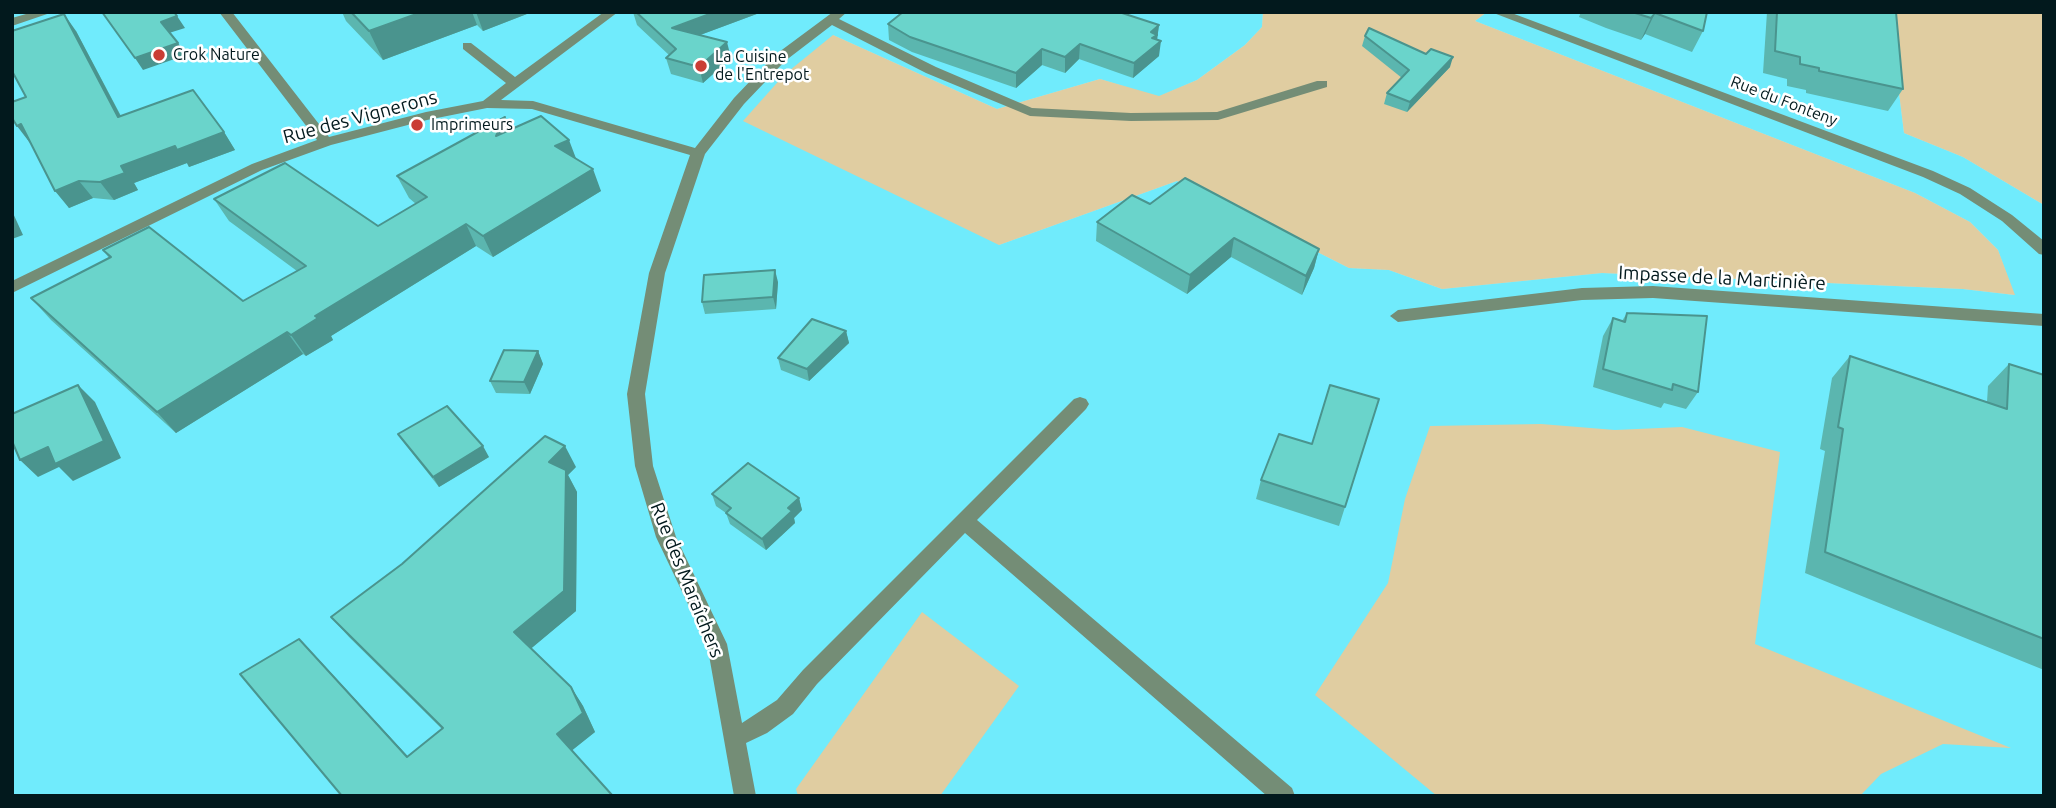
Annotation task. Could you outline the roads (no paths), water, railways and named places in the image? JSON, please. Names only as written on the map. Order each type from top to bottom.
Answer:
[{"type":"street","points":[[12,22],[47,12]]},
{"type":"street","points":[[225,12],[326,142]]},
{"type":"street","points":[[487,104],[611,12]]},
{"type":"street","name":"Rue du Fonteny","points":[[1497,12],[1928,174],[1965,191],[2007,218],[2044,250]]},
{"type":"street","points":[[836,16],[930,70],[1030,112],[1131,117],[1218,116],[1322,84]]},
{"type":"street","name":"Rue des Maraîchers","points":[[745,796],[717,643],[666,537],[644,466],[636,394],[657,272],[698,153],[739,101],[780,58],[836,16]]},
{"type":"street","points":[[467,46],[514,83]]},
{"type":"street","name":"Rue des Vignerons","points":[[12,288],[257,167],[326,142],[426,116],[487,104],[533,105],[698,153]]},
{"type":"street","name":"Impasse de la Martinière","points":[[1398,316],[1582,294],[1653,292],[2044,320]]},
{"type":"street","points":[[735,737],[759,726],[785,707],[810,677],[1080,404]]},
{"type":"street","points":[[965,521],[1284,796]]},
{"type":"place","name":"Crok Nature","points":[[159,55]]},
{"type":"place","name":"La Cuisine de l'Entrepot","points":[[701,66]]},
{"type":"place","name":"Imprimeurs","points":[[417,125]]}]
